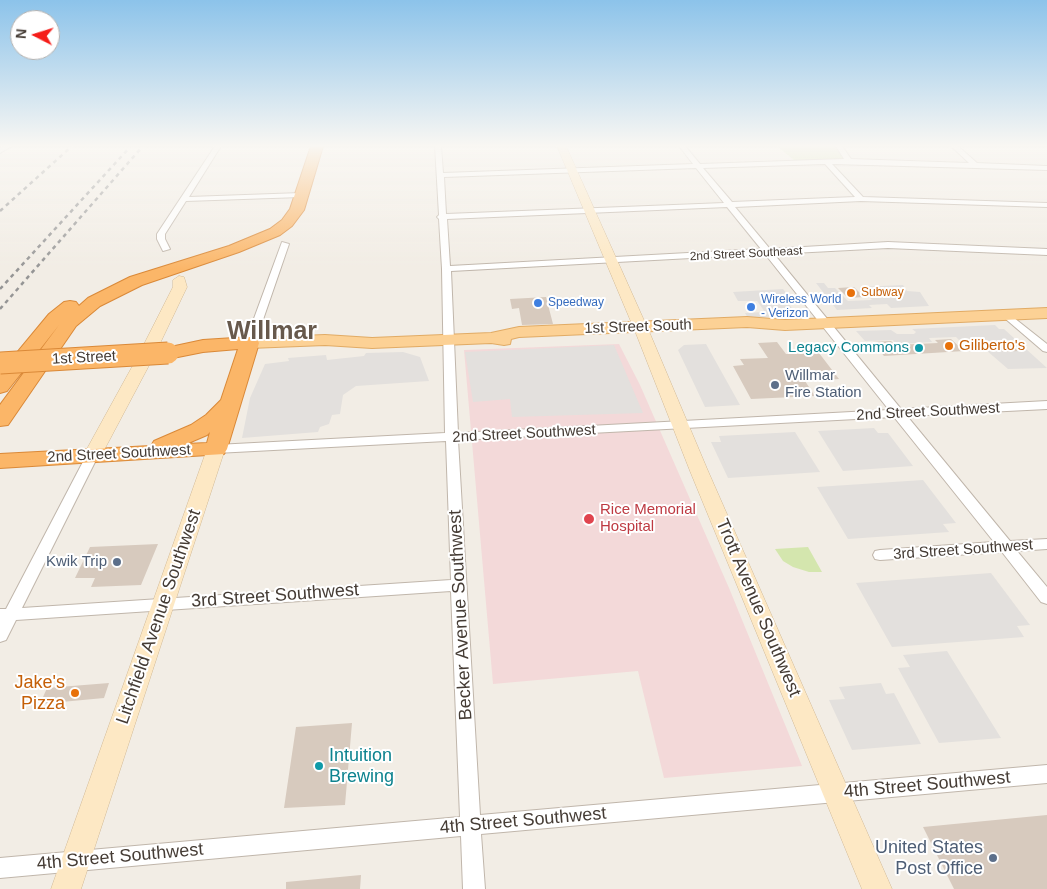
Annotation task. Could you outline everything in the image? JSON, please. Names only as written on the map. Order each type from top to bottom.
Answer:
[{"type":"highway","points":[[148,272],[200,260],[256,240],[282,228],[291,220],[303,187]]},
{"type":"highway","points":[[0,387],[8,364],[71,305],[110,284],[256,240]]},
{"type":"highway","points":[[0,420],[77,315],[104,296],[148,272],[163,260],[168,253],[166,249]]},
{"type":"highway","points":[[148,272],[176,276],[180,280],[187,268],[200,260]]},
{"type":"highway","name":"1st Street","points":[[8,364],[168,353],[186,356],[248,349]]},
{"type":"highway","name":"Litchfield Avenue Southwest","points":[[216,449],[248,349]]},
{"type":"highway","points":[[102,455],[162,446],[190,435],[214,420],[234,397]]},
{"type":"highway","name":"2nd Street Southwest","points":[[0,461],[216,449]]},
{"type":"main road","name":"1st Street South","points":[[248,349],[326,350],[372,343],[491,338],[524,341],[642,332],[752,331],[785,325],[1047,313]]},
{"type":"street","points":[[166,249],[161,234],[191,187]]},
{"type":"street","name":"Becker Avenue Southwest","points":[[440,187],[446,269],[452,438],[474,889]]},
{"type":"street","name":"Trott Avenue Southwest","points":[[578,187],[642,332],[877,889]]},
{"type":"street","points":[[716,187],[1047,598]]},
{"type":"street","points":[[850,187],[861,199]]},
{"type":"street","points":[[184,199],[301,195]]},
{"type":"street","points":[[441,217],[861,199],[1047,205]]},
{"type":"street","points":[[248,349],[285,244]]},
{"type":"street","name":"2nd Street Southeast","points":[[446,269],[888,246],[1047,252]]},
{"type":"street","points":[[0,636],[6,614],[102,455],[146,356],[180,286],[180,280]]},
{"type":"street","points":[[1004,314],[1047,349]]},
{"type":"street","name":"2nd Street Southwest","points":[[216,449],[1047,406]]},
{"type":"street","name":"Litchfield Avenue Southwest","points":[[66,889],[216,449]]},
{"type":"street","name":"3rd Street Southwest","points":[[880,556],[1047,544]]},
{"type":"street","name":"3rd Street Southwest","points":[[6,614],[460,585]]},
{"type":"street","name":"4th Street Southwest","points":[[0,868],[1047,774]]},
{"type":"shaded area","points":[[816,283],[824,283],[828,288],[835,288],[848,301],[872,300],[860,287],[903,285],[907,291],[920,292],[929,306],[891,308],[887,304],[869,305],[872,308],[837,310]]},
{"type":"shaded area","points":[[783,289],[792,300],[787,302],[795,312],[788,316],[748,318],[745,313],[765,312],[757,301],[738,301],[733,292]]},
{"type":"shaded area","points":[[995,325],[999,329],[1004,329],[1047,368],[1008,369],[986,350],[970,351],[956,337],[929,338],[932,342],[896,344],[893,340],[865,341],[856,331],[891,330],[897,334],[914,334],[916,332],[912,329]]},
{"type":"shaded area","name":"Rice Memorial Hospital","points":[[619,344],[640,385],[729,588],[802,766],[664,778],[638,671],[493,684],[464,350]]},
{"type":"shaded area","points":[[706,344],[740,405],[705,407],[678,350],[684,345]]},
{"type":"shaded area","points":[[614,345],[643,413],[512,417],[510,399],[473,402],[465,352]]},
{"type":"shaded area","points":[[403,352],[420,357],[429,381],[356,386],[343,395],[340,414],[332,415],[329,424],[320,427],[318,432],[242,438],[250,398],[265,364],[289,361],[288,358],[326,355],[327,360],[364,356],[366,353]]},
{"type":"shaded area","points":[[874,428],[878,433],[888,433],[913,466],[843,471],[818,431]]},
{"type":"shaded area","points":[[795,432],[820,472],[728,478],[711,442],[721,442],[719,436]]},
{"type":"shaded area","points":[[923,480],[956,523],[943,524],[949,532],[848,539],[817,487]]},
{"type":"shaded area","points":[[991,573],[1030,625],[1017,626],[1024,637],[892,647],[856,583]]},
{"type":"shaded area","points":[[947,651],[1001,738],[939,743],[898,668],[910,667],[903,655]]},
{"type":"shaded area","points":[[881,683],[886,694],[894,693],[921,744],[852,750],[829,700],[845,699],[839,687]]},
{"type":"green space","points":[[808,547],[822,572],[809,572],[793,567],[783,561],[775,549]]},
{"type":"building","name":"Subway","points":[[854,287],[864,297],[848,298],[838,288]]},
{"type":"building","points":[[546,297],[553,324],[522,325],[519,308],[512,309],[510,299]]},
{"type":"building","name":"Legacy Commons","points":[[951,339],[964,351],[884,356],[872,342],[891,341],[895,345],[938,343],[935,340]]},
{"type":"building","points":[[1007,341],[1018,351],[1003,352],[992,342]]},
{"type":"building","points":[[777,342],[786,354],[819,353],[839,379],[805,381],[815,396],[751,399],[733,366],[744,365],[740,359],[768,358],[758,343]]},
{"type":"building","name":"Kwik Trip","points":[[158,544],[141,585],[91,587],[95,578],[75,578],[90,547]]},
{"type":"building","name":"Jake's Pizza","points":[[109,683],[104,698],[40,704],[47,688]]},
{"type":"building","name":"Intuition Brewing","points":[[352,723],[345,805],[284,808],[296,727]]},
{"type":"building","name":"United States Post Office","points":[[1047,815],[1047,889],[954,889],[923,827]]},
{"type":"building","points":[[361,875],[360,889],[286,889],[286,882]]},
{"type":"railway","points":[[0,211],[26,187]]},
{"type":"railway","points":[[0,289],[93,187]]},
{"type":"railway","points":[[0,309],[107,187]]},
{"type":"place","name":"Subway","points":[[851,293]]},
{"type":"place","name":"Speedway","points":[[538,303]]},
{"type":"place","name":"Wireless World - Verizon","points":[[751,307]]},
{"type":"place","name":"Giliberto's","points":[[949,346]]},
{"type":"place","name":"Legacy Commons","points":[[919,348]]},
{"type":"place","name":"Willmar Fire Station","points":[[775,385]]},
{"type":"place","name":"Rice Memorial Hospital","points":[[589,519]]},
{"type":"place","name":"Kwik Trip","points":[[117,562]]},
{"type":"place","name":"Jake's Pizza","points":[[75,693]]},
{"type":"place","name":"Intuition Brewing","points":[[319,766]]},
{"type":"place","name":"United States Post Office","points":[[993,858]]},
{"type":"district","name":"Willmar","points":[[272,332]]}]
